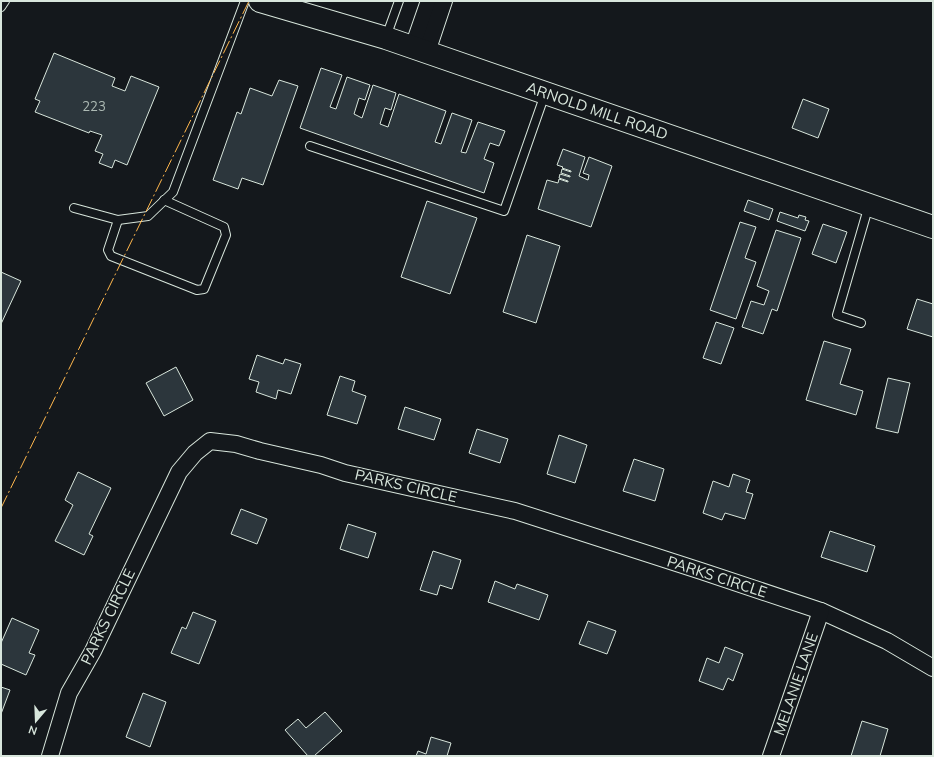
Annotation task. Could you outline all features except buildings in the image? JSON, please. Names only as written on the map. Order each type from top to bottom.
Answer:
[{"type":"main road","name":"ARNOLD MILL ROAD","points":[[260,1],[386,38],[933,227]]},
{"type":"street","points":[[420,50],[429,1]]},
{"type":"street","points":[[420,50],[444,1]]},
{"type":"street","name":"PARKS CIRCLE","points":[[50,756],[69,693],[94,651],[179,472],[195,453],[210,441],[236,444],[321,465],[346,473],[515,511],[821,611],[887,642],[933,668]]},
{"type":"street","name":"MELANIE LANE","points":[[771,756],[821,611]]},
{"type":"lane","points":[[1,7],[4,1]]},
{"type":"lane","points":[[74,208],[118,220],[148,216],[173,192],[245,1]]},
{"type":"lane","points":[[386,38],[398,1]]},
{"type":"lane","points":[[310,146],[504,211],[545,93]]},
{"type":"lane","points":[[118,220],[108,250],[111,256],[197,290],[204,289],[226,235],[224,227],[164,200]]},
{"type":"lane","points":[[860,323],[837,315],[869,204]]},
{"type":"power","points":[[1,508],[249,1]]}]
